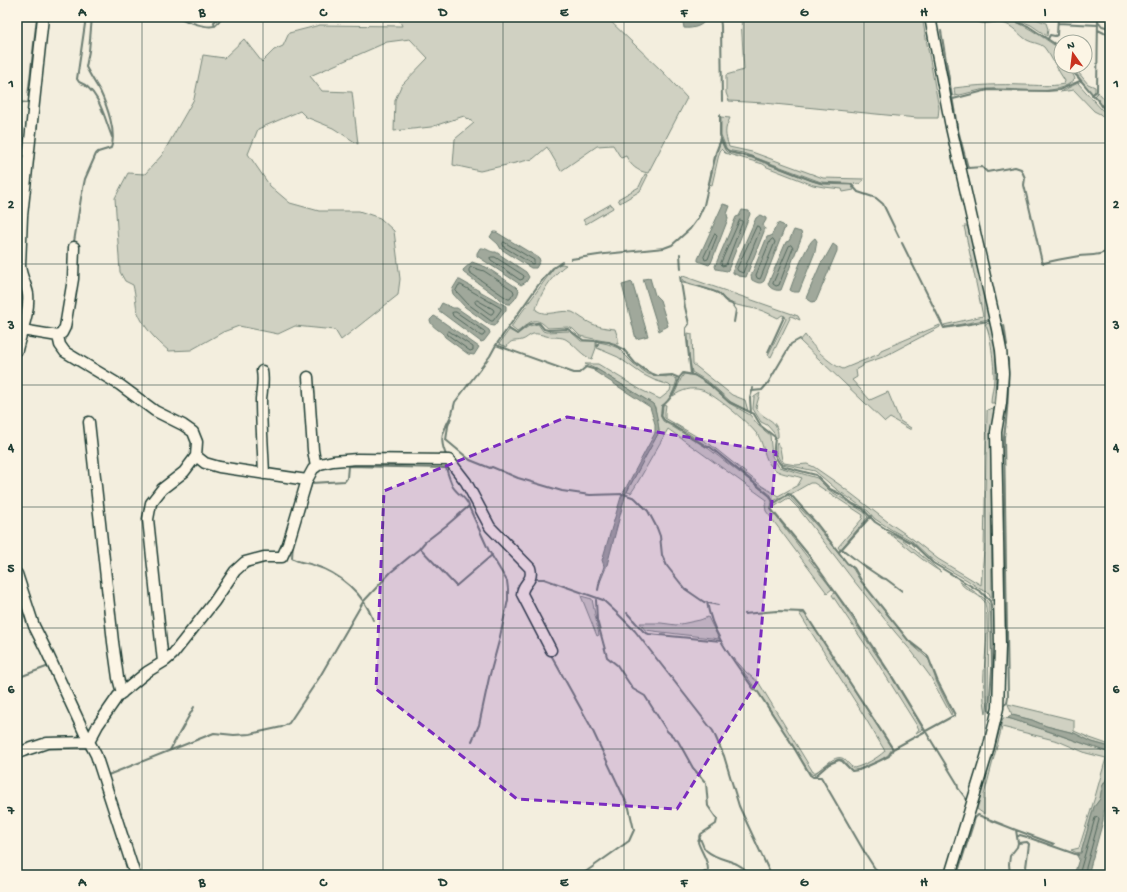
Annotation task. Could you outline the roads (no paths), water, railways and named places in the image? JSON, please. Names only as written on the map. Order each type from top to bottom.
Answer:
[{"type":"street","points":[[17,350],[28,306],[28,294],[20,266],[22,216],[43,17]]},
{"type":"street","points":[[930,17],[951,127],[997,329],[1001,350],[1002,373],[1000,410],[996,432],[1000,646],[998,708],[989,749],[950,875]]},
{"type":"street","points":[[58,336],[62,333],[65,326],[73,279],[74,247]]},
{"type":"street","points":[[22,330],[58,336]]},
{"type":"street","points":[[58,336],[60,345],[65,352],[120,384],[156,411],[183,425],[193,432],[197,442],[196,456],[184,472],[162,489],[151,503],[148,519],[163,662]]},
{"type":"street","points":[[262,371],[264,382],[262,398],[262,427],[264,474]]},
{"type":"street","points":[[308,377],[313,450],[316,467]]},
{"type":"street","points":[[89,422],[113,642],[118,678],[122,693]]},
{"type":"street","points":[[196,456],[205,463],[219,467],[307,480]]},
{"type":"street","points":[[89,742],[98,725],[118,696],[147,672],[173,654],[214,602],[235,571],[245,562],[264,557],[282,558],[288,544],[307,480],[313,469],[320,464],[332,461],[357,459],[449,460],[466,482],[490,527],[530,568],[532,574],[531,578],[522,590],[522,594],[551,650]]},
{"type":"street","points":[[17,574],[34,626],[98,762],[135,875]]},
{"type":"street","points":[[17,753],[48,743],[89,742]]},
{"type":"water","points":[[682,17],[708,17],[701,25],[684,28]]},
{"type":"water","points":[[723,204],[730,206],[727,214],[728,219],[709,265],[698,261],[698,259]]},
{"type":"water","points":[[742,210],[749,211],[750,214],[728,270],[716,269],[715,266],[736,217],[739,216]]},
{"type":"water","points":[[760,215],[766,218],[763,225],[765,229],[746,277],[739,276],[733,273],[733,270],[756,218]]},
{"type":"water","points":[[778,223],[785,227],[764,281],[761,283],[756,282],[752,280],[751,276],[767,237],[771,236]]},
{"type":"water","points":[[794,230],[801,232],[802,236],[781,290],[775,290],[768,284],[786,242],[789,241]]},
{"type":"water","points":[[493,232],[496,232],[539,258],[540,261],[536,268],[531,268],[501,249],[490,237]]},
{"type":"water","points":[[815,238],[817,241],[815,252],[799,292],[793,292],[790,290],[801,262],[808,247]]},
{"type":"water","points":[[833,244],[837,247],[837,251],[816,301],[812,302],[806,298],[821,263]]},
{"type":"water","points":[[480,248],[496,252],[526,272],[529,277],[526,282],[521,285],[477,256]]},
{"type":"water","points":[[472,262],[486,267],[519,290],[517,296],[510,304],[507,304],[464,273],[463,270]]},
{"type":"water","points":[[650,278],[655,295],[660,300],[668,326],[659,331],[643,279]]},
{"type":"water","points":[[458,280],[506,306],[506,310],[494,326],[490,325],[465,307],[453,294],[452,290]]},
{"type":"water","points":[[632,282],[648,336],[636,339],[622,285]]},
{"type":"water","points":[[442,303],[453,308],[457,308],[489,330],[490,333],[484,341],[481,342],[438,310]]},
{"type":"water","points":[[434,316],[479,347],[474,355],[468,354],[434,327],[430,320]]},
{"type":"water","points":[[595,368],[653,404],[659,432],[626,493],[607,565],[600,582],[604,566],[602,560],[621,497],[655,433],[655,424],[650,407],[594,371]]},
{"type":"water","points":[[1012,715],[1074,733],[1092,742],[1110,747],[1110,753],[1008,718]]},
{"type":"water","points":[[1110,770],[1110,791],[1106,801],[1103,821],[1088,875],[1074,875],[1079,859],[1077,853],[1081,853],[1094,807],[1100,799],[1102,787]]},
{"type":"waterway","points":[[28,96],[37,17]]},
{"type":"waterway","points":[[86,17],[77,79],[92,91],[104,114],[112,137]]},
{"type":"waterway","points":[[74,242],[85,179],[96,154],[111,148],[113,142],[112,127],[106,104],[86,67],[92,17]]},
{"type":"waterway","points":[[178,17],[203,26],[216,25],[222,17]]},
{"type":"waterway","points":[[215,26],[214,22],[219,17]]},
{"type":"waterway","points":[[720,17],[722,101]]},
{"type":"waterway","points":[[1004,17],[1028,26],[1053,43]]},
{"type":"waterway","points":[[1048,39],[1050,35],[1057,35],[1058,17]]},
{"type":"waterway","points":[[1092,95],[1097,91],[1098,17]]},
{"type":"waterway","points":[[1098,21],[1102,26],[1110,28]]},
{"type":"waterway","points":[[1058,23],[1098,25]]},
{"type":"waterway","points":[[1098,30],[1110,34]]},
{"type":"waterway","points":[[941,31],[957,126],[968,168],[982,167],[987,172],[1015,167],[1021,169],[1025,178],[1024,185],[1042,262],[1044,263],[1079,256],[1099,254],[1110,250]]},
{"type":"waterway","points":[[1074,74],[1099,102],[1104,110],[1110,113]]},
{"type":"waterway","points":[[953,99],[988,90],[1059,90],[1080,81]]},
{"type":"waterway","points":[[17,102],[29,103]]},
{"type":"waterway","points":[[571,259],[664,248],[672,245],[690,229],[698,218],[704,205],[716,152],[721,139],[720,115]]},
{"type":"waterway","points":[[721,139],[725,148],[730,152],[752,157],[821,183],[851,184],[858,192],[876,198],[883,204],[899,237]]},
{"type":"waterway","points":[[17,202],[21,179]]},
{"type":"waterway","points":[[902,243],[944,328],[989,321]]},
{"type":"waterway","points":[[680,254],[681,269]]},
{"type":"waterway","points":[[452,414],[455,402],[490,356],[496,345],[539,284],[553,268],[562,262]]},
{"type":"waterway","points":[[680,276],[689,324],[686,331],[691,374]]},
{"type":"waterway","points":[[681,282],[705,288],[720,294],[726,302],[732,304],[736,310],[734,322]]},
{"type":"waterway","points":[[17,321],[23,308]]},
{"type":"waterway","points":[[768,352],[784,317]]},
{"type":"waterway","points":[[508,328],[517,334],[532,323],[539,323],[544,329],[548,330],[568,329],[583,340],[609,342],[624,350],[635,363],[648,372],[658,376],[672,375],[679,378],[683,373],[694,375],[709,384],[729,402],[754,414],[761,426],[775,437],[774,453],[782,466],[816,475],[830,489],[863,509],[875,522],[912,543],[933,563],[981,592],[990,601],[991,605],[992,669],[989,710],[991,713]]},
{"type":"waterway","points":[[1004,325],[1007,345]]},
{"type":"waterway","points":[[752,391],[762,390],[768,383],[791,344],[800,339]]},
{"type":"waterway","points":[[597,346],[598,341]]},
{"type":"waterway","points":[[496,345],[574,373],[579,373],[586,367],[596,370]]},
{"type":"waterway","points":[[1004,705],[1007,703],[1008,697],[1004,437],[1008,398],[1008,359]]},
{"type":"waterway","points":[[679,378],[673,394],[662,406],[661,416],[664,420],[707,447],[710,447],[770,496],[773,502],[771,509],[807,553],[853,617],[893,678],[957,783],[958,788],[967,800]]},
{"type":"waterway","points":[[751,413],[750,398],[753,388]]},
{"type":"waterway","points":[[447,457],[442,440],[444,430],[452,414]]},
{"type":"waterway","points":[[451,418],[446,440],[470,460],[518,478],[562,491],[590,495],[624,494],[635,498],[648,511],[657,528],[660,536],[662,555],[667,566],[685,589],[704,602],[718,605]]},
{"type":"waterway","points":[[308,494],[312,483],[345,481],[347,478],[348,466],[446,468]]},
{"type":"waterway","points":[[108,775],[214,733],[234,735],[250,734],[282,727],[289,723],[319,678],[363,602],[391,572],[469,506],[466,500],[453,487],[446,468]]},
{"type":"waterway","points":[[744,614],[777,611],[804,612],[893,749],[955,715],[938,682],[927,655],[909,641],[862,582],[854,568],[847,563],[817,524],[791,495],[788,494],[776,502],[773,502]]},
{"type":"waterway","points":[[469,507],[489,551],[507,581],[508,589],[508,600],[499,641],[479,725],[472,741]]},
{"type":"waterway","points":[[839,552],[871,516]]},
{"type":"waterway","points":[[293,542],[292,558],[323,569],[341,579],[357,593],[369,610],[373,620]]},
{"type":"waterway","points":[[420,548],[456,586],[492,555]]},
{"type":"waterway","points":[[842,549],[864,566],[886,579],[902,591]]},
{"type":"waterway","points":[[272,562],[283,561]]},
{"type":"waterway","points":[[244,570],[252,565]]},
{"type":"waterway","points":[[532,583],[537,579],[544,579],[603,600],[635,631],[713,731],[724,756],[739,806],[771,875]]},
{"type":"waterway","points":[[598,590],[600,580]]},
{"type":"waterway","points":[[596,600],[597,620],[607,657],[617,665],[633,689],[645,696],[667,731],[678,741],[693,768],[706,783],[708,806],[717,819],[716,824],[701,834],[698,842],[707,862],[708,870],[700,875]]},
{"type":"waterway","points":[[707,602],[714,626],[731,658],[753,688],[758,692],[810,775],[813,777],[821,777],[879,875]]},
{"type":"waterway","points":[[627,613],[644,632],[649,634],[721,641]]},
{"type":"waterway","points":[[550,653],[590,725],[629,808],[634,830],[629,841],[579,875]]},
{"type":"waterway","points":[[17,678],[49,666]]},
{"type":"waterway","points":[[170,750],[194,707]]},
{"type":"waterway","points":[[82,747],[85,747],[90,753]]},
{"type":"waterway","points":[[814,777],[829,764],[839,760],[852,771],[859,770],[889,756],[893,749]]},
{"type":"waterway","points":[[957,875],[975,818],[978,815],[1016,830],[1018,843],[1017,847],[1010,856],[1010,875]]},
{"type":"waterway","points":[[1016,830],[1054,844]]},
{"type":"waterway","points":[[1017,837],[1020,835],[1027,837],[1078,855]]},
{"type":"waterway","points":[[699,837],[705,850],[717,857],[739,865],[747,872],[747,875]]},
{"type":"waterway","points":[[1018,843],[1027,842],[1029,844],[1025,875]]},
{"type":"waterway","points":[[170,871],[171,875]]}]
